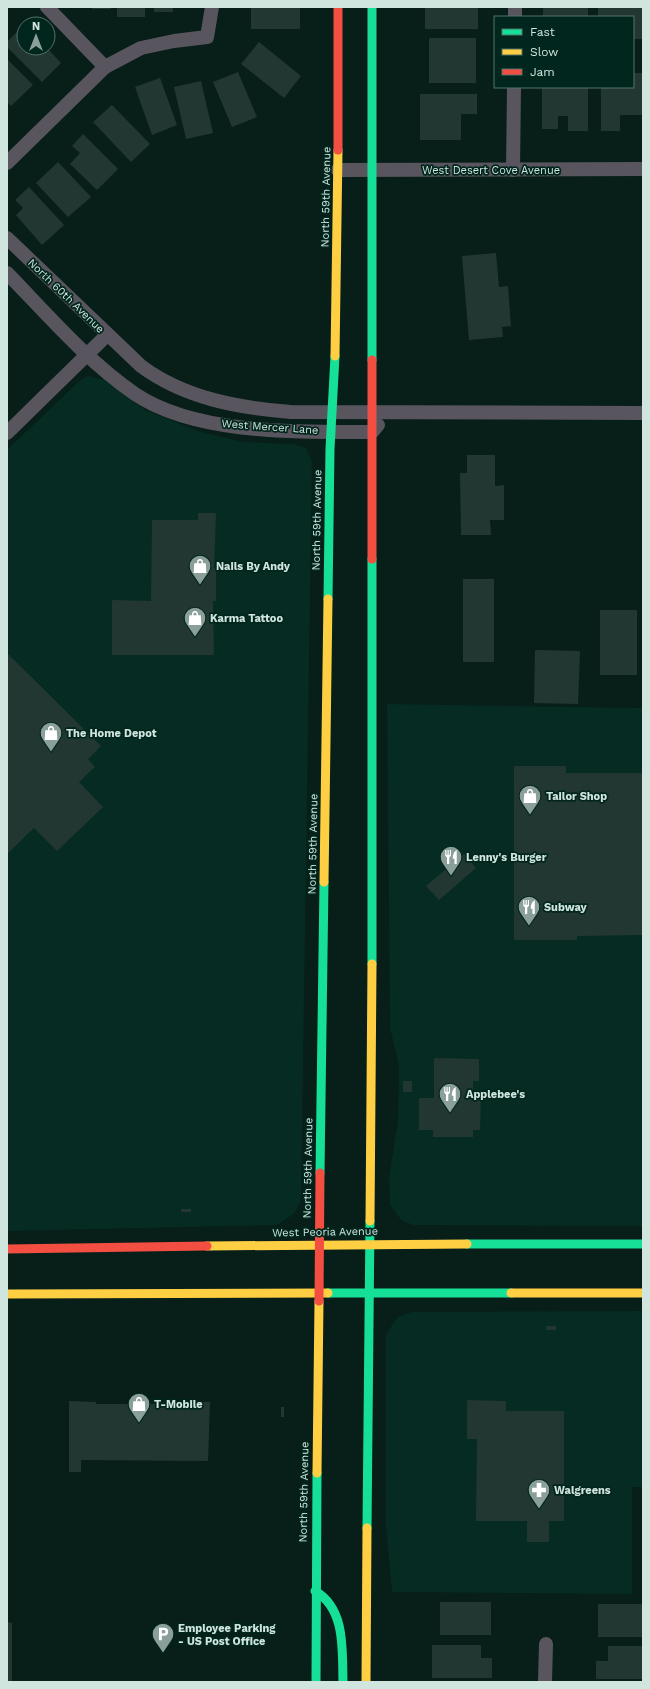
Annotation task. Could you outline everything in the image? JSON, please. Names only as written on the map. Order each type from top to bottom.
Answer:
[{"type":"main road","name":"North 59th Avenue","points":[[316,1682],[315,1591],[318,1294],[331,432],[333,411],[338,170],[338,7]]},
{"type":"main road","points":[[366,1682],[371,1294],[373,740],[371,170],[372,7]]},
{"type":"main road","name":"West Peoria Avenue","points":[[7,1249],[319,1244],[643,1244]]},
{"type":"main road","points":[[7,1294],[643,1293]]},
{"type":"main road","points":[[315,1591],[322,1593],[327,1599],[337,1619],[343,1648],[343,1682]]},
{"type":"street","points":[[47,7],[105,68]]},
{"type":"street","points":[[7,163],[105,68],[141,48],[174,41],[207,37],[212,7]]},
{"type":"street","points":[[513,170],[514,88]]},
{"type":"street","name":"West Desert Cove Avenue","points":[[338,170],[643,169]]},
{"type":"street","name":"North 60th Avenue","points":[[7,238],[107,335],[7,433]]},
{"type":"street","points":[[7,273],[87,354]]},
{"type":"street","name":"West Mercer Lane","points":[[107,335],[141,366],[158,379],[179,389],[242,407],[292,412],[392,411],[643,414]]},
{"type":"street","name":"West Mercer Lane","points":[[87,354],[136,394],[154,404],[178,414],[214,423],[245,428],[331,432],[372,432]]},
{"type":"street","points":[[372,432],[392,411]]},
{"type":"street","points":[[545,1682],[546,1644]]},
{"type":"shaded area","points":[[88,376],[104,380],[145,410],[201,432],[243,442],[293,444],[306,448],[312,461],[301,1201],[294,1214],[277,1225],[7,1231],[7,450],[79,381]]},
{"type":"shaded area","points":[[387,704],[643,708],[643,1226],[414,1225],[402,1221],[390,1205],[389,1177],[398,1121],[399,1066],[390,1028]]},
{"type":"shaded area","points":[[643,1311],[643,1487],[632,1487],[632,1594],[392,1592],[386,1526],[386,1336],[393,1323],[399,1316],[412,1312]]},
{"type":"building","points":[[92,7],[111,7],[111,9],[92,9]]},
{"type":"building","points":[[117,7],[145,7],[145,17],[117,17]]},
{"type":"building","points":[[154,7],[173,7],[173,12],[154,12]]},
{"type":"building","points":[[251,7],[300,7],[300,29],[251,29]]},
{"type":"building","points":[[425,7],[478,8],[478,29],[425,29]]},
{"type":"building","points":[[543,7],[588,7],[588,16],[543,16]]},
{"type":"building","points":[[598,7],[643,7],[643,39],[634,39],[634,16],[598,16]]},
{"type":"building","points":[[16,33],[16,56],[7,47],[7,42]]},
{"type":"building","points":[[429,38],[476,38],[476,83],[429,83]]},
{"type":"building","points":[[259,42],[301,76],[284,98],[241,64]]},
{"type":"building","points":[[16,56],[54,56],[61,63],[42,82]]},
{"type":"building","points":[[7,59],[33,85],[11,106],[7,102]]},
{"type":"building","points":[[238,72],[257,117],[232,127],[213,82]]},
{"type":"building","points":[[634,73],[643,73],[643,115],[620,115],[620,131],[601,131],[601,88],[634,88]]},
{"type":"building","points":[[160,78],[177,125],[152,135],[135,87]]},
{"type":"building","points":[[201,81],[213,133],[186,139],[174,87]]},
{"type":"building","points":[[542,88],[588,88],[588,131],[568,131],[568,116],[558,116],[558,129],[542,129]]},
{"type":"building","points":[[420,94],[477,94],[477,114],[461,114],[461,140],[420,140]]},
{"type":"building","points":[[112,105],[150,144],[131,162],[93,122]]},
{"type":"building","points":[[83,134],[118,169],[97,190],[70,164],[80,153],[72,146]]},
{"type":"building","points":[[58,162],[91,197],[68,217],[36,183]]},
{"type":"building","points":[[29,187],[64,225],[42,245],[16,215],[23,208],[15,200]]},
{"type":"building","points":[[496,253],[499,287],[508,286],[511,326],[502,327],[503,337],[469,340],[462,256]]},
{"type":"building","points":[[467,455],[495,455],[495,486],[504,485],[504,520],[490,520],[491,535],[461,535],[460,473],[467,473]]},
{"type":"building","points":[[198,513],[216,513],[214,568],[216,568],[216,601],[213,601],[214,655],[112,655],[112,600],[151,601],[152,520],[198,520]]},
{"type":"building","points":[[463,579],[494,579],[494,662],[463,662]]},
{"type":"building","points":[[600,610],[637,610],[637,675],[600,675]]},
{"type":"building","points":[[535,650],[580,651],[578,704],[534,703]]},
{"type":"building","name":"The Home Depot","points":[[7,653],[101,746],[88,759],[95,767],[79,782],[103,807],[57,851],[34,828],[7,854]]},
{"type":"building","points":[[514,766],[566,766],[566,773],[643,773],[643,935],[577,936],[577,940],[514,940]]},
{"type":"building","name":"Lenny's Burger","points":[[464,854],[476,868],[439,900],[426,886]]},
{"type":"building","name":"Applebee's","points":[[434,1058],[479,1059],[479,1081],[473,1081],[473,1095],[481,1095],[480,1130],[473,1130],[473,1137],[433,1137],[433,1130],[419,1130],[419,1098],[434,1098]]},
{"type":"building","points":[[403,1081],[412,1081],[412,1092],[403,1092]]},
{"type":"building","points":[[181,1209],[191,1209],[191,1212],[181,1212]]},
{"type":"building","points":[[546,1326],[556,1326],[556,1330],[546,1330]]},
{"type":"building","name":"Walgreens","points":[[467,1400],[506,1401],[506,1411],[564,1411],[564,1521],[549,1521],[549,1542],[527,1542],[527,1521],[476,1521],[477,1439],[467,1439]]},
{"type":"building","points":[[69,1401],[96,1402],[96,1404],[182,1404],[183,1402],[210,1402],[208,1461],[81,1460],[81,1472],[69,1472]]},
{"type":"building","points":[[281,1407],[284,1407],[284,1417],[281,1417]]},
{"type":"building","points":[[440,1602],[491,1602],[491,1635],[440,1635]]},
{"type":"building","points":[[598,1604],[643,1604],[643,1637],[598,1637]]},
{"type":"building","points":[[7,1622],[12,1623],[12,1682],[7,1682]]},
{"type":"building","points":[[432,1645],[481,1645],[481,1658],[492,1658],[492,1678],[432,1678]]},
{"type":"building","points":[[608,1646],[643,1646],[643,1679],[596,1679],[596,1661],[608,1661]]},
{"type":"traffic: fast","points":[[372,7],[372,360]]},
{"type":"traffic: fast","points":[[328,599],[330,449],[335,356]]},
{"type":"traffic: fast","points":[[372,559],[372,964]]},
{"type":"traffic: fast","points":[[320,1173],[324,882]]},
{"type":"traffic: fast","points":[[367,1528],[370,1221]]},
{"type":"traffic: fast","points":[[467,1244],[643,1244]]},
{"type":"traffic: fast","points":[[328,1293],[511,1293]]},
{"type":"traffic: fast","points":[[316,1682],[317,1473]]},
{"type":"traffic: fast","points":[[315,1591],[325,1599],[332,1608],[337,1619],[342,1644],[343,1682]]},
{"type":"traffic: slow","points":[[335,356],[338,150]]},
{"type":"traffic: slow","points":[[324,882],[328,599]]},
{"type":"traffic: slow","points":[[370,1221],[372,964]]},
{"type":"traffic: slow","points":[[207,1246],[467,1244]]},
{"type":"traffic: slow","points":[[7,1294],[328,1293]]},
{"type":"traffic: slow","points":[[511,1293],[643,1293]]},
{"type":"traffic: slow","points":[[317,1473],[319,1301]]},
{"type":"traffic: slow","points":[[366,1682],[367,1528]]},
{"type":"traffic: jam","points":[[338,7],[338,150]]},
{"type":"traffic: jam","points":[[372,360],[372,559]]},
{"type":"traffic: jam","points":[[319,1301],[320,1173]]},
{"type":"traffic: jam","points":[[7,1249],[207,1246]]},
{"type":"place","name":"Nails By Andy","points":[[200,586]]},
{"type":"place","name":"Karma Tattoo","points":[[195,638]]},
{"type":"place","name":"The Home Depot","points":[[51,752]]},
{"type":"place","name":"Tailor Shop","points":[[530,816]]},
{"type":"place","name":"Lenny's Burger","points":[[451,876]]},
{"type":"place","name":"Subway","points":[[529,926]]},
{"type":"place","name":"Applebee's","points":[[450,1114]]},
{"type":"place","name":"T-Mobile","points":[[139,1424]]},
{"type":"place","name":"Walgreens","points":[[539,1510]]},
{"type":"place","name":"Employee Parking - US Post Office","points":[[163,1654]]}]
